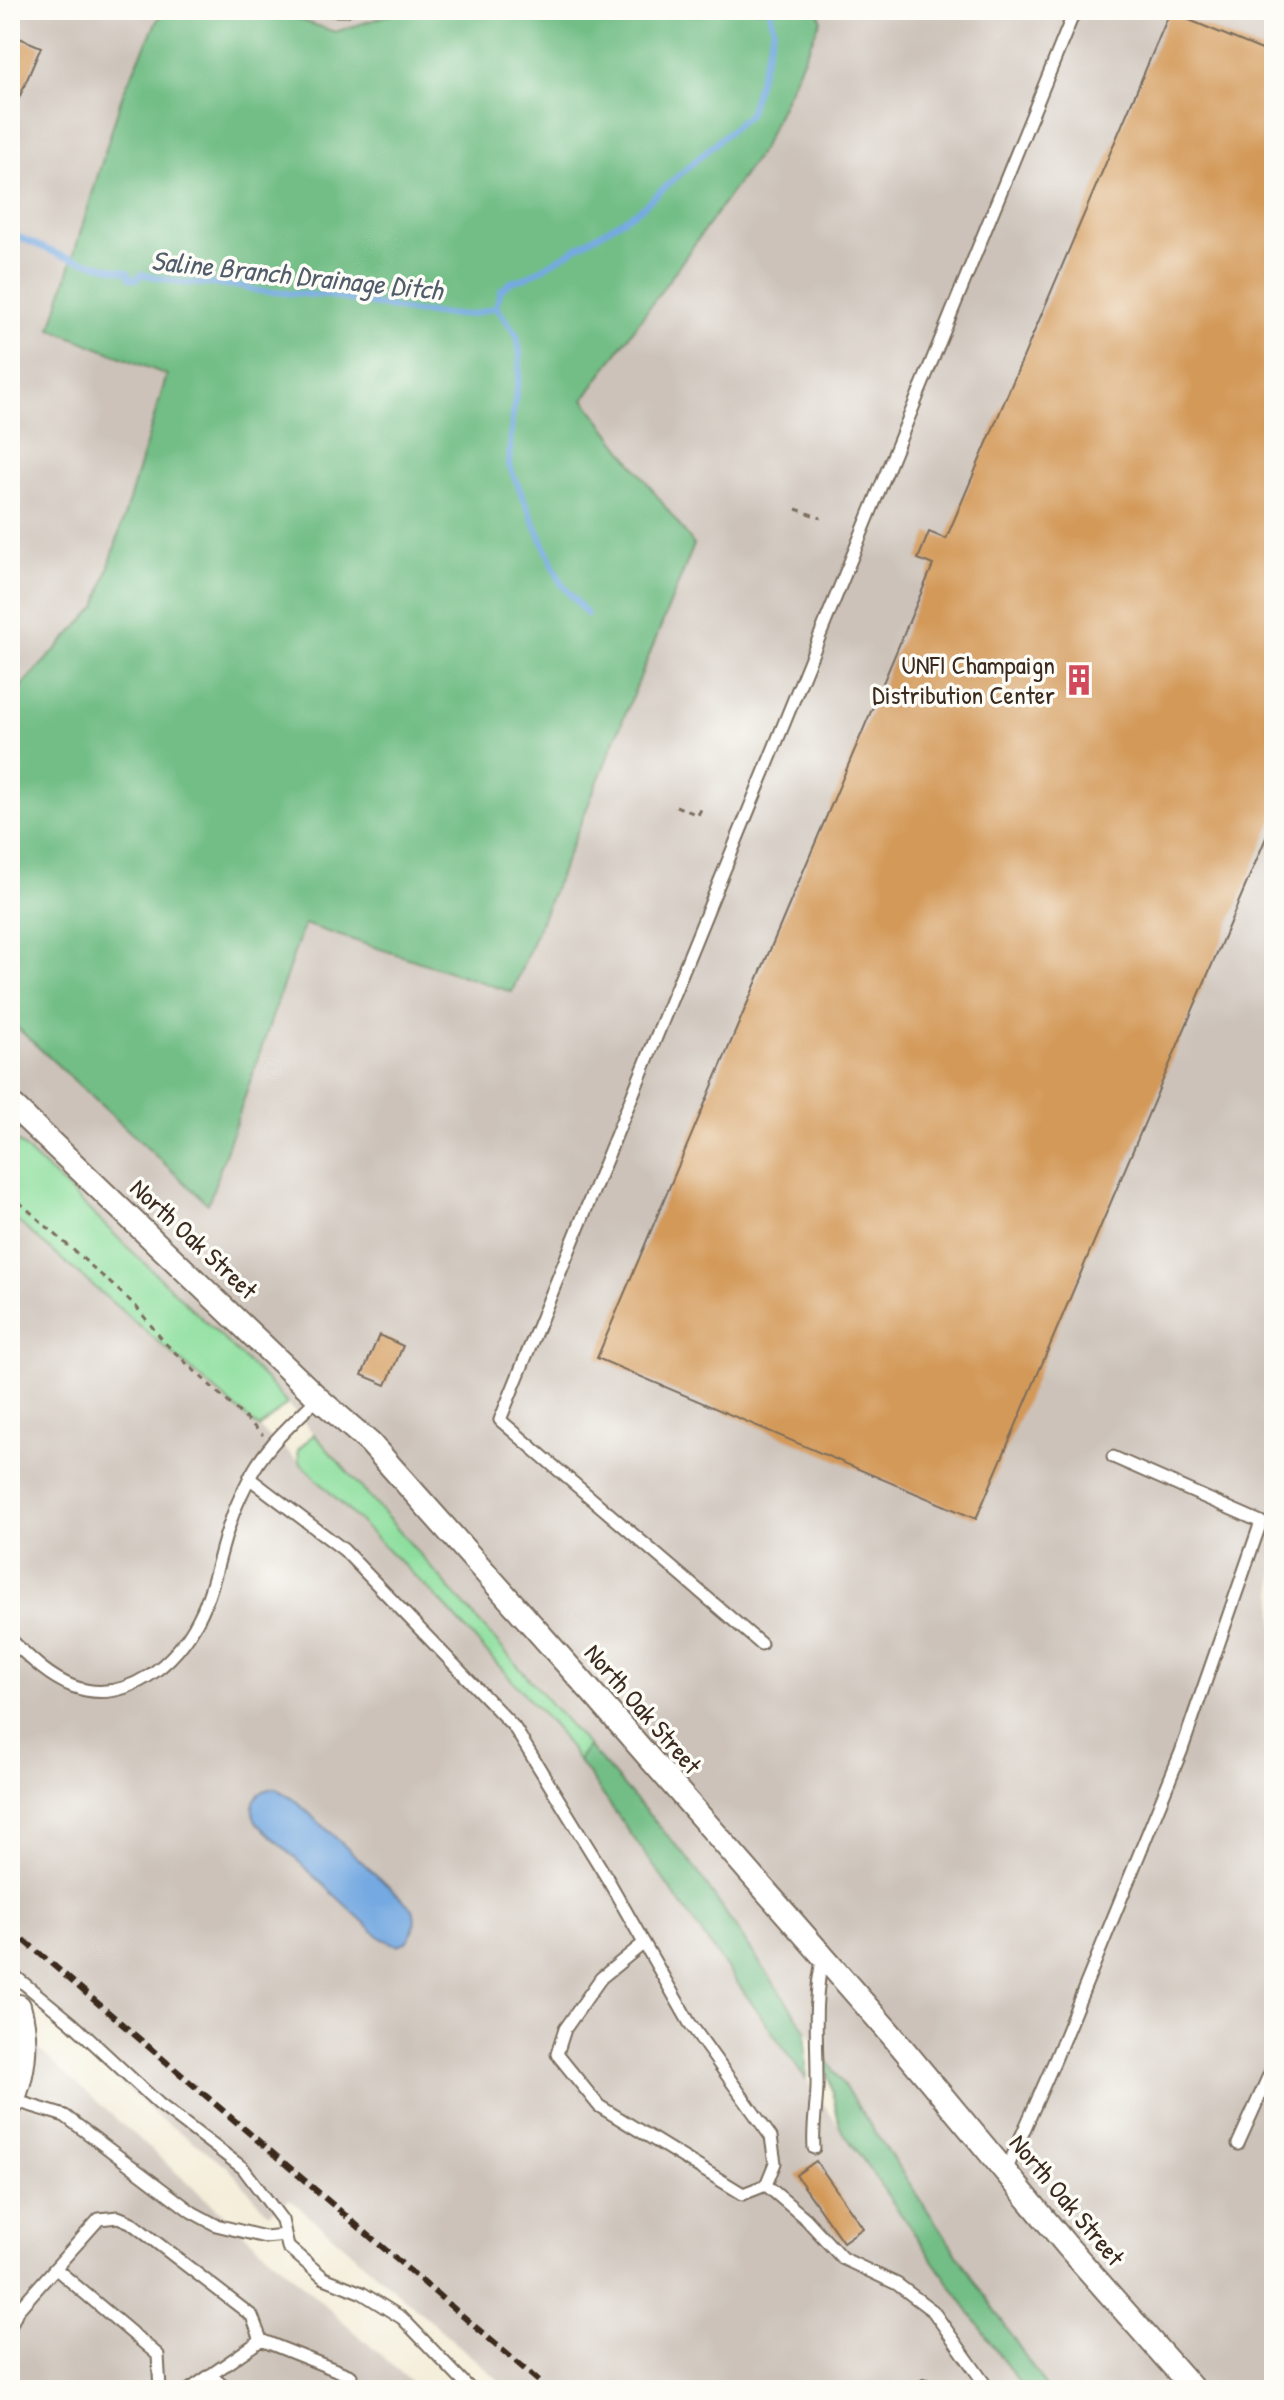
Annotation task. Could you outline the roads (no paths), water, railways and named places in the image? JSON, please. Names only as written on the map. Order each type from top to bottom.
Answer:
[{"type":"street","name":"North Oak Street","points":[[10,1103],[318,1398],[370,1443],[823,1957],[1194,2390]]},
{"type":"street","points":[[12,2104],[22,2074],[25,2048],[25,2028],[14,2002]]},
{"type":"lane","points":[[331,10],[346,10]]},
{"type":"lane","points":[[1061,10],[1070,23]]},
{"type":"lane","points":[[761,1644],[500,1420],[1075,10]]},
{"type":"lane","points":[[10,1639],[44,1671],[73,1687],[91,1691],[119,1690],[146,1679],[164,1666],[185,1644],[199,1618],[231,1519],[249,1478],[272,1443],[318,1398]]},
{"type":"lane","points":[[1006,2172],[1181,1752],[1261,1522],[1113,1457]]},
{"type":"lane","points":[[249,1478],[344,1550],[514,1727],[607,1878],[689,2022],[771,2137],[775,2163],[766,2185],[743,2194],[599,2106],[557,2054],[565,2029],[601,1978],[644,1943]]},
{"type":"lane","points":[[814,2148],[818,2081],[815,2019],[817,1980],[823,1957]]},
{"type":"lane","points":[[10,1972],[72,2023],[159,2104],[243,2168],[282,2220],[288,2247],[324,2278],[362,2293],[402,2318],[471,2390]]},
{"type":"lane","points":[[1238,2144],[1274,2064]]},
{"type":"lane","points":[[12,2104],[65,2116],[168,2194],[216,2225],[265,2237],[285,2235]]},
{"type":"lane","points":[[766,2185],[806,2219],[842,2258],[897,2284],[933,2311],[989,2390]]},
{"type":"lane","points":[[10,2327],[17,2311],[99,2219],[118,2217],[130,2222],[252,2316],[261,2340],[351,2376]]},
{"type":"lane","points":[[55,2268],[158,2355],[160,2390]]},
{"type":"lane","points":[[189,2390],[261,2340]]},
{"type":"lane","points":[[210,2375],[228,2390]]},
{"type":"water","points":[[276,1788],[297,1802],[413,1909],[414,1926],[406,1942],[397,1945],[381,1938],[256,1822],[253,1809],[256,1799],[263,1791]]},
{"type":"waterway","name":"Saline Branch Drainage Ditch","points":[[10,233],[62,256],[128,272],[130,278],[137,280],[141,274],[183,283],[328,296],[415,312],[474,314],[496,307],[501,290],[511,282],[545,267],[639,210],[749,114],[774,29],[770,10]]},
{"type":"waterway","points":[[496,307],[517,335],[520,354],[509,465],[561,583],[587,614]]},
{"type":"railway","points":[[10,1928],[549,2390]]},
{"type":"place","name":"UNFI Champaign Distribution Center","points":[[1079,680]]}]
